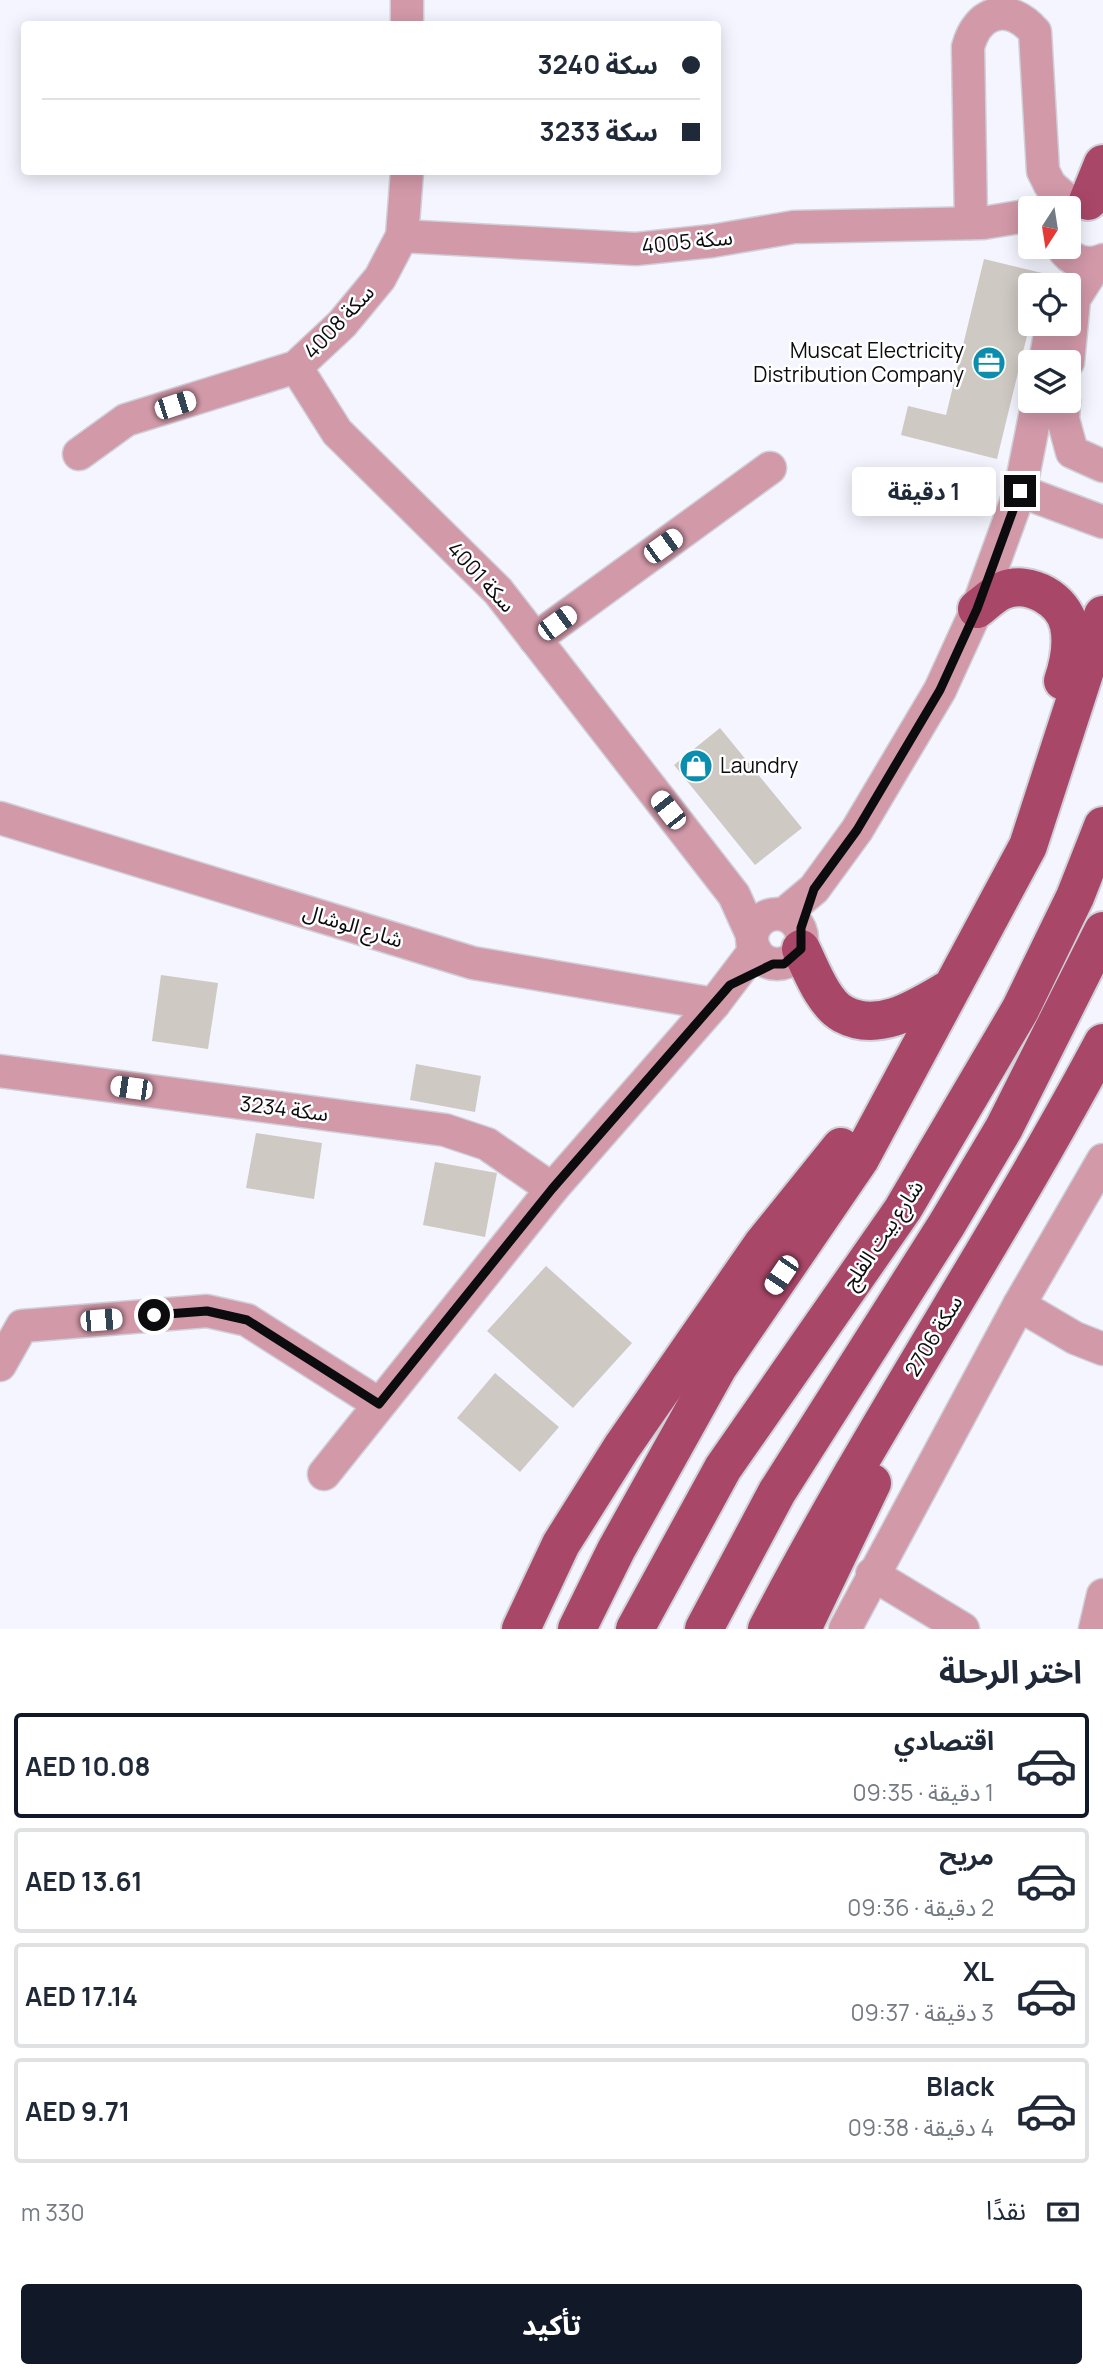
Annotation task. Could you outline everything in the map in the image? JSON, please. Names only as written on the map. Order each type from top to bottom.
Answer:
[{"type":"main road","points":[[1083,204],[1103,164]]},
{"type":"main road","points":[[977,609],[1004,589],[1029,587],[1053,599],[1069,625],[1070,659],[1033,768],[1032,833]]},
{"type":"main road","points":[[577,1629],[616,1550],[718,1367],[860,1159],[918,1054],[1032,833],[1103,615]]},
{"type":"main road","points":[[1032,833],[1051,824],[1072,792],[1103,703]]},
{"type":"main road","name":"شارع بيت الفلج","points":[[635,1629],[723,1468],[903,1209],[1020,1010],[1075,897],[1103,826]]},
{"type":"main road","points":[[705,1629],[777,1492],[947,1224],[1004,1128],[1103,932]]},
{"type":"main road","points":[[776,937],[842,1013],[871,1021],[909,1013],[951,988]]},
{"type":"main road","name":"سكة 2706","points":[[767,1629],[823,1521],[1044,1154],[1103,1043]]},
{"type":"main road","points":[[499,1629],[526,1615],[561,1544],[622,1447],[762,1245],[918,1054]]},
{"type":"main road","points":[[802,1629],[871,1486],[895,1400]]},
{"type":"street","points":[[407,0],[407,21]]},
{"type":"street","points":[[977,223],[968,47],[973,27],[989,15],[1012,15],[1024,19],[1035,32],[1043,171],[1055,191],[1083,204]]},
{"type":"street","name":"سكة 4008","points":[[79,454],[127,420],[296,367],[342,324],[380,278],[402,236],[407,175]]},
{"type":"street","name":"سكة 4005","points":[[402,236],[636,249],[712,241],[794,227],[977,223],[1018,217]]},
{"type":"street","name":"سكة 4005","points":[[977,223],[1005,232],[1018,233]]},
{"type":"street","points":[[1075,259],[1079,262],[1100,261]]},
{"type":"street","points":[[1069,350],[1074,299],[1100,261]]},
{"type":"street","name":"سكة 4001","points":[[296,367],[337,432],[498,591],[734,895],[776,937]]},
{"type":"street","points":[[324,1474],[552,1189],[722,994],[776,937],[857,830],[933,701],[977,609],[1020,491],[1036,413]]},
{"type":"street","points":[[1063,413],[1072,452],[1103,466]]},
{"type":"street","points":[[535,639],[770,468]]},
{"type":"street","points":[[1020,491],[1103,522]]},
{"type":"street","name":"شارع الوشال","points":[[0,818],[473,963],[722,994]]},
{"type":"street","name":"سكة 3234","points":[[0,1071],[445,1130],[487,1144],[552,1189]]},
{"type":"street","points":[[845,1629],[872,1574],[1019,1305],[1103,1160]]},
{"type":"street","points":[[1019,1305],[1074,1338],[1103,1349]]},
{"type":"street","points":[[0,1365],[22,1326],[207,1311],[247,1320],[379,1404]]},
{"type":"street","points":[[872,1574],[963,1629]]},
{"type":"street","points":[[1095,1629],[1103,1595]]},
{"type":"building","name":"Muscat Electricity Distribution Company","points":[[984,259],[1042,273],[1018,273],[1018,336],[1027,336],[1023,350],[1018,350],[1018,373],[997,459],[901,435],[908,406],[946,415]]},
{"type":"building","points":[[720,728],[802,828],[755,865],[674,765]]},
{"type":"building","points":[[161,975],[218,983],[208,1049],[152,1041]]},
{"type":"building","points":[[416,1064],[481,1076],[475,1112],[410,1100]]},
{"type":"building","points":[[256,1133],[322,1143],[314,1199],[246,1188]]},
{"type":"building","points":[[435,1162],[497,1173],[485,1237],[423,1225]]},
{"type":"building","points":[[546,1266],[632,1343],[573,1408],[487,1331]]},
{"type":"building","points":[[495,1373],[559,1427],[520,1472],[457,1418]]},
{"type":"place","name":"Muscat Electricity Distribution Company","points":[[989,363]]},
{"type":"place","name":"Laundry","points":[[696,766]]},
{"type":"route","points":[[154,1315],[207,1311],[247,1320],[379,1404],[552,1189],[730,985],[773,964],[784,964],[794,958],[801,949],[801,928],[814,889],[857,830],[940,690],[977,609],[1020,491]]}]
